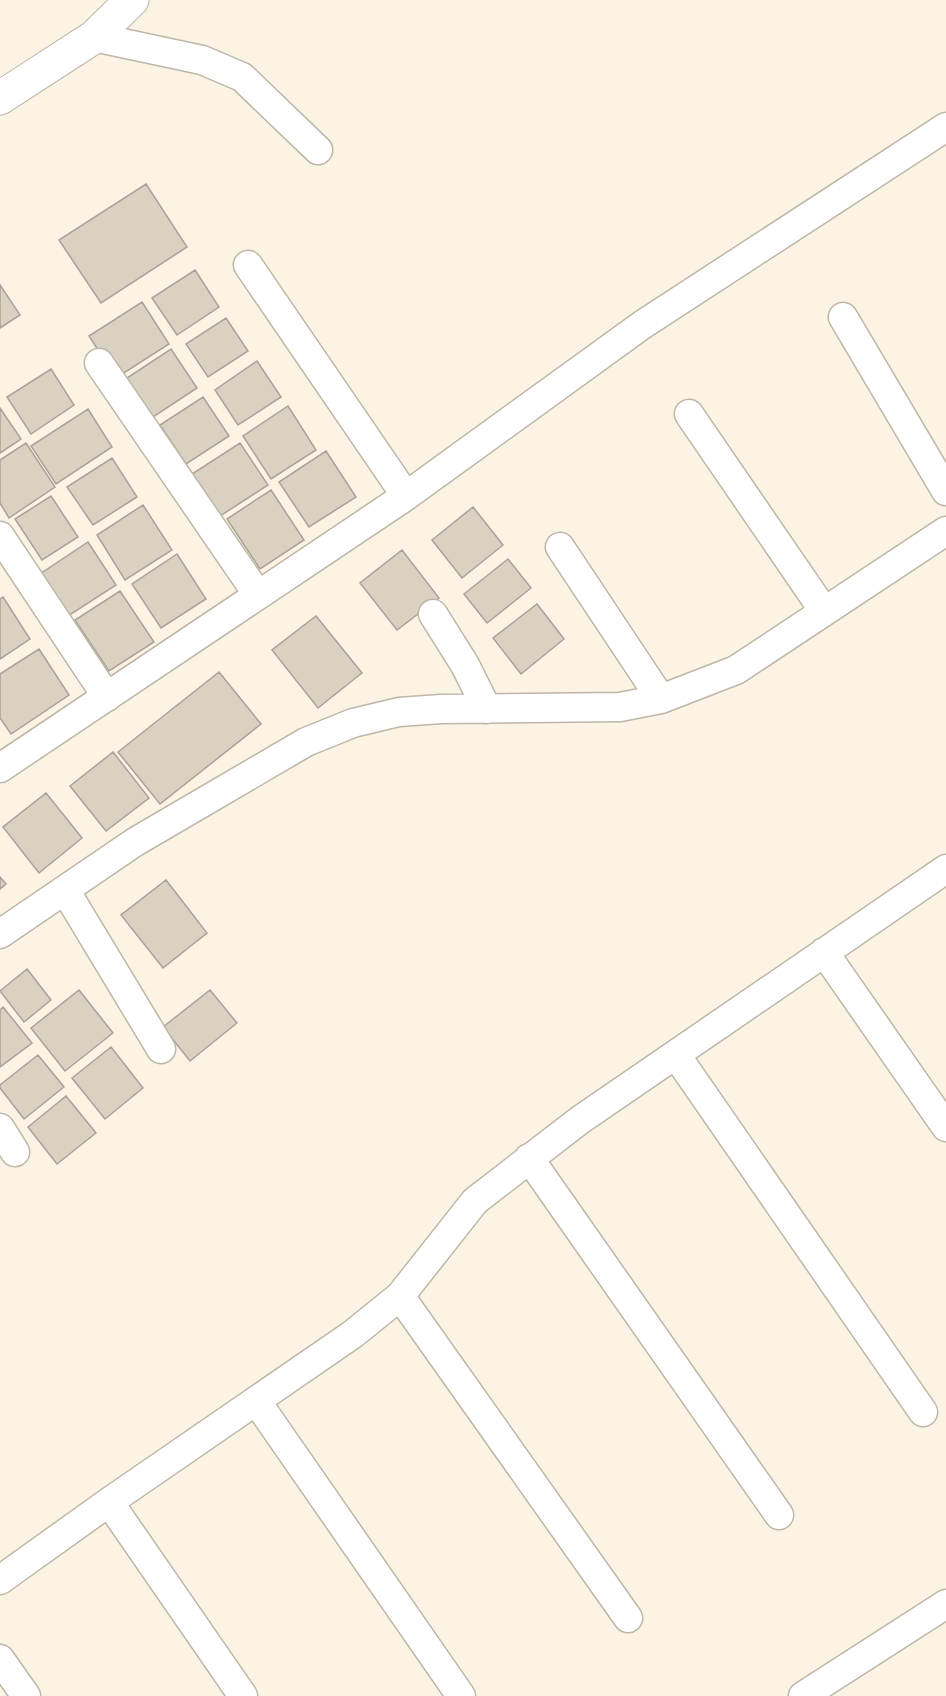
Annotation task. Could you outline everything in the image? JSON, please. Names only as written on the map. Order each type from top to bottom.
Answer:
[{"type":"street","points":[[0,98],[94,38],[132,0]]},
{"type":"street","points":[[94,38],[202,60],[242,77],[318,150]]},
{"type":"street","points":[[0,768],[406,496],[642,325],[946,127]]},
{"type":"street","points":[[248,265],[406,496]]},
{"type":"street","points":[[843,317],[946,491]]},
{"type":"street","points":[[99,363],[258,595]]},
{"type":"street","points":[[689,414],[824,611]]},
{"type":"street","points":[[0,934],[135,843],[306,742],[353,723],[399,712],[487,708],[620,707],[661,699],[736,670],[946,531]]},
{"type":"street","points":[[0,536],[107,697]]},
{"type":"street","points":[[560,547],[661,699]]},
{"type":"street","points":[[433,614],[465,665],[487,708]]},
{"type":"street","points":[[0,1580],[353,1334],[400,1296],[475,1201],[529,1158],[580,1120],[946,869]]},
{"type":"street","points":[[65,890],[161,1049]]},
{"type":"street","points":[[824,952],[946,1127]]},
{"type":"street","points":[[676,1055],[923,1412]]},
{"type":"street","points":[[0,1128],[15,1152]]},
{"type":"street","points":[[529,1158],[778,1515]]},
{"type":"street","points":[[400,1296],[628,1618]]},
{"type":"street","points":[[257,1402],[461,1696]]},
{"type":"street","points":[[109,1502],[243,1696]]},
{"type":"street","points":[[803,1696],[946,1604]]},
{"type":"street","points":[[0,1659],[26,1696]]},
{"type":"building","points":[[146,184],[187,247],[101,303],[59,240]]},
{"type":"building","points":[[195,270],[219,307],[177,335],[152,298]]},
{"type":"building","points":[[0,285],[20,315],[0,328]]},
{"type":"building","points":[[142,302],[169,344],[116,378],[89,336]]},
{"type":"building","points":[[226,318],[248,351],[208,377],[186,344]]},
{"type":"building","points":[[171,349],[197,388],[147,421],[121,382]]},
{"type":"building","points":[[257,361],[281,397],[238,425],[215,390]]},
{"type":"building","points":[[51,369],[74,405],[31,434],[7,397]]},
{"type":"building","points":[[203,397],[229,436],[186,464],[160,425]]},
{"type":"building","points":[[288,406],[316,450],[271,479],[243,436]]},
{"type":"building","points":[[0,408],[21,439],[0,453]]},
{"type":"building","points":[[88,409],[112,447],[56,484],[31,446]]},
{"type":"building","points":[[26,443],[55,487],[9,518],[0,503],[0,460]]},
{"type":"building","points":[[240,443],[268,485],[217,518],[189,476]]},
{"type":"building","points":[[326,451],[356,497],[309,527],[279,482]]},
{"type":"building","points":[[112,458],[137,497],[93,525],[67,487]]},
{"type":"building","points":[[271,490],[304,540],[260,569],[227,519]]},
{"type":"building","points":[[51,496],[78,537],[42,560],[15,519]]},
{"type":"building","points":[[143,505],[172,550],[125,580],[97,535]]},
{"type":"building","points":[[473,507],[503,545],[462,578],[432,540]]},
{"type":"building","points":[[88,542],[116,585],[68,616],[40,574]]},
{"type":"building","points":[[402,550],[439,598],[397,630],[360,583]]},
{"type":"building","points":[[177,554],[206,599],[161,628],[132,584]]},
{"type":"building","points":[[508,559],[531,588],[487,623],[464,594]]},
{"type":"building","points":[[120,591],[154,642],[109,671],[75,620]]},
{"type":"building","points":[[3,597],[30,639],[0,659],[0,599]]},
{"type":"building","points":[[537,604],[564,639],[521,674],[493,638]]},
{"type":"building","points":[[316,616],[362,673],[318,708],[272,650]]},
{"type":"building","points":[[39,649],[69,695],[11,734],[0,718],[0,674]]},
{"type":"building","points":[[219,672],[261,724],[160,804],[118,752]]},
{"type":"building","points":[[113,752],[149,798],[106,831],[70,786]]},
{"type":"building","points":[[46,793],[82,838],[39,873],[3,827]]},
{"type":"building","points":[[0,877],[6,884],[0,889]]},
{"type":"building","points":[[166,880],[207,933],[163,968],[121,915]]},
{"type":"building","points":[[27,969],[51,1000],[24,1022],[0,991]]},
{"type":"building","points":[[79,990],[113,1033],[65,1071],[31,1028]]},
{"type":"building","points":[[210,990],[237,1023],[190,1061],[163,1027]]},
{"type":"building","points":[[3,1007],[32,1043],[0,1067],[0,1010]]},
{"type":"building","points":[[111,1047],[143,1088],[105,1119],[72,1078]]},
{"type":"building","points":[[38,1055],[64,1087],[24,1119],[0,1085]]},
{"type":"building","points":[[66,1096],[96,1133],[57,1164],[28,1127]]}]
